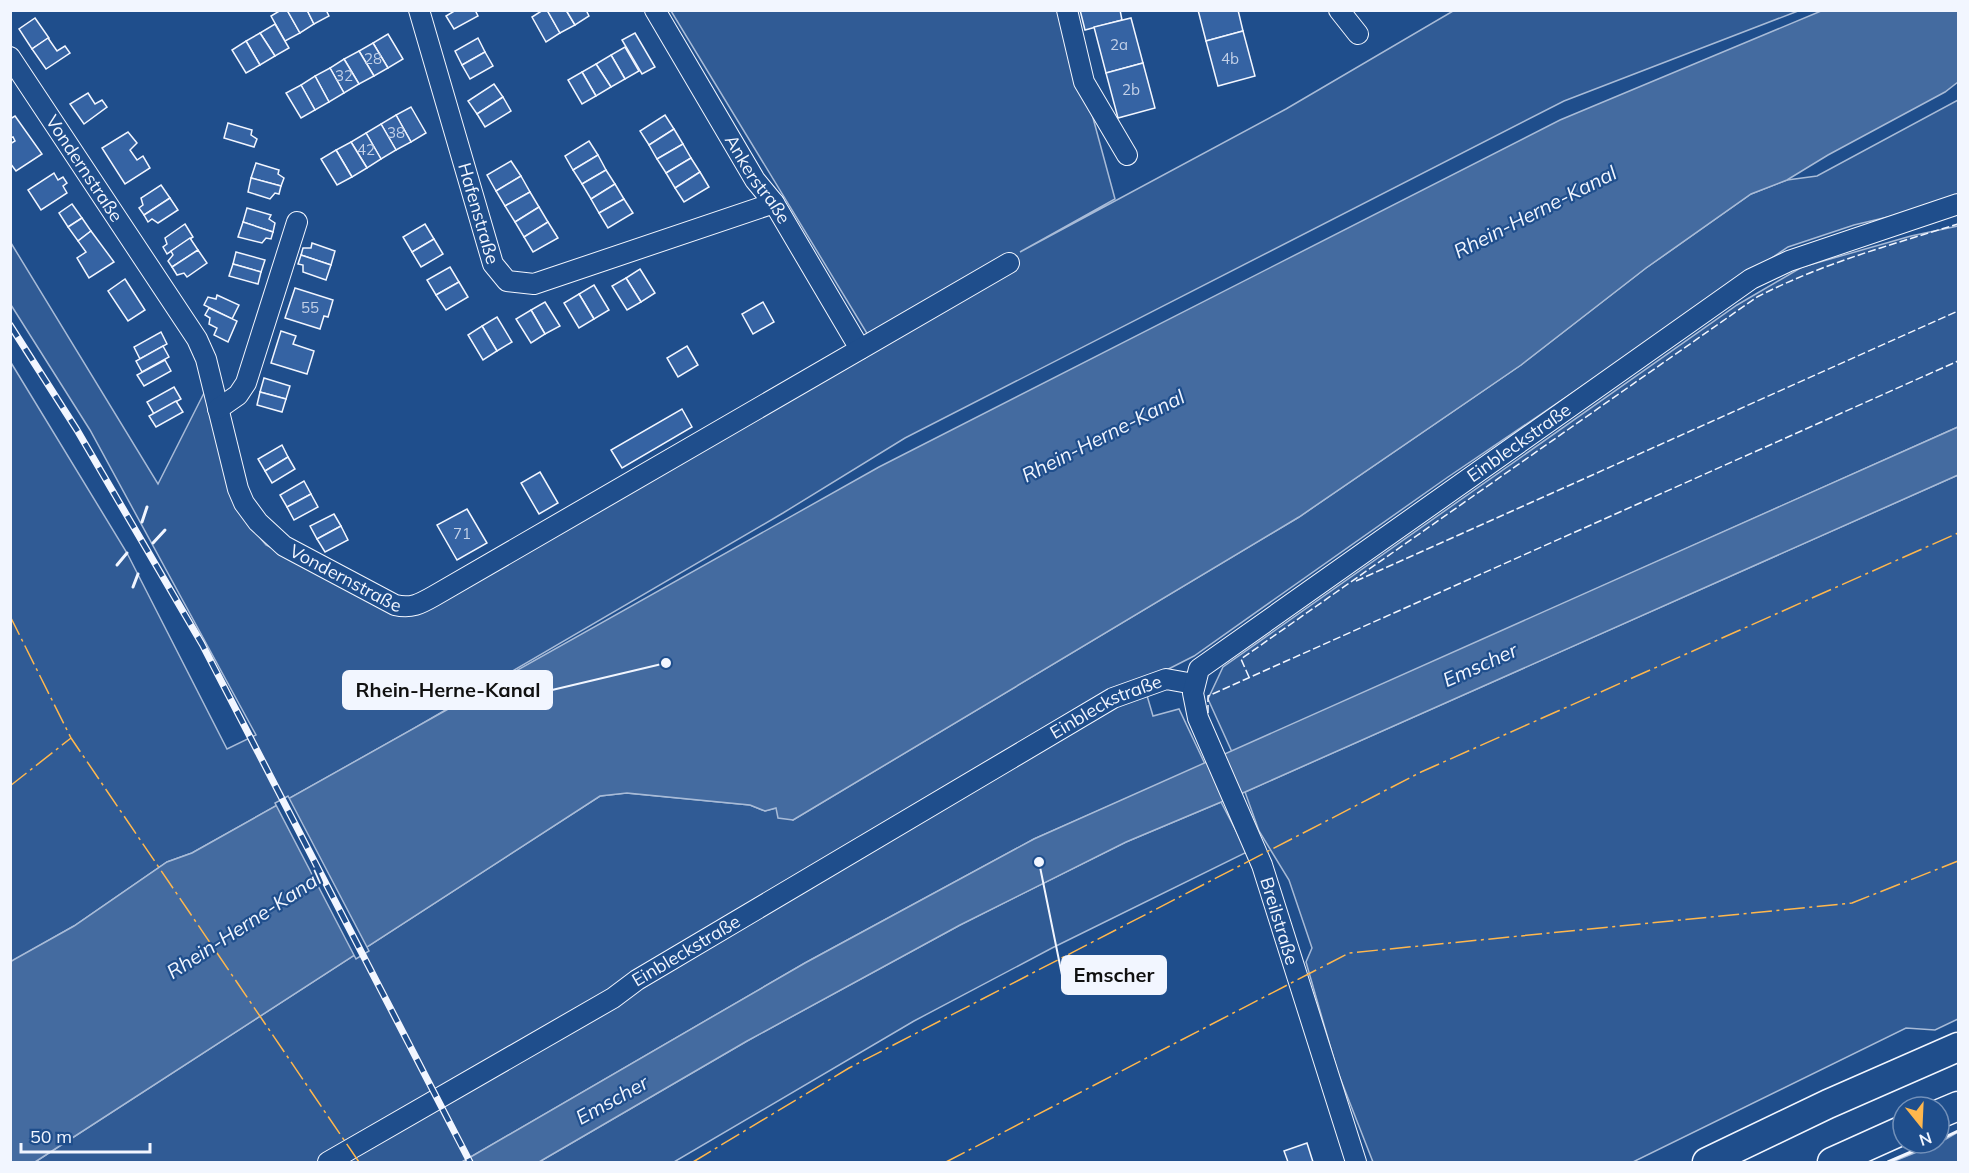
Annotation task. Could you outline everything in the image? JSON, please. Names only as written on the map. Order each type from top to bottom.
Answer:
[{"type":"highway","points":[[1707,1162],[1828,1104],[1959,1047]]},
{"type":"highway","points":[[1832,1162],[1891,1135]]},
{"type":"street","name":"Hafenstraße","points":[[418,10],[493,264],[507,281],[534,284],[774,203]]},
{"type":"street","name":"Ankerstraße","points":[[655,10],[755,180],[774,203],[860,349]]},
{"type":"street","points":[[1067,10],[1084,82],[1127,155]]},
{"type":"street","points":[[1339,10],[1358,34]]},
{"type":"street","name":"Vondernstraße","points":[[10,57],[197,339],[206,359],[238,489],[258,522],[273,538],[297,554],[395,605],[415,606],[860,349]]},
{"type":"street","name":"Einbleckstraße","points":[[328,1162],[613,998],[648,974],[1113,698],[1166,679],[1194,684],[1199,669],[1211,659],[1751,279],[1789,261],[1959,204]]},
{"type":"street","points":[[218,409],[238,395],[246,383],[297,222]]},
{"type":"street","points":[[860,349],[1010,263]]},
{"type":"street","name":"Breilstraße","points":[[1194,684],[1194,705],[1262,865],[1356,1162]]},
{"type":"shaded area","points":[[671,11],[1064,11],[1115,199],[1020,252],[1286,109],[1453,11],[1798,11],[1564,101],[905,438],[783,513],[413,729],[192,853],[167,862],[74,926],[11,962],[10,361],[127,553],[227,749],[256,735],[90,430],[11,305],[11,243],[158,484],[205,391],[236,509],[266,545],[391,611],[868,335]]},
{"type":"shaded area","points":[[1958,100],[1958,194],[1926,208],[1854,225],[1788,247],[1448,477],[1194,656],[1143,682],[1153,716],[1179,709],[1205,764],[1034,839],[805,963],[462,1162],[35,1162],[600,796],[626,793],[750,805],[765,811],[776,808],[793,820],[1299,517],[1521,365],[1646,268],[1751,194],[1787,180],[1817,176]]},
{"type":"shaded area","points":[[1958,226],[1958,427],[1232,752],[1208,699],[1223,667],[1737,305],[1802,267],[1911,236]]},
{"type":"shaded area","points":[[1958,475],[1958,1019],[1935,1030],[1906,1028],[1633,1162],[1373,1162],[1337,1070],[1306,962],[1312,948],[1289,880],[1259,831],[1245,792]]},
{"type":"shaded area","points":[[1221,802],[1247,852],[1052,948],[914,1021],[674,1162],[539,1162],[747,1041],[960,925],[1126,842]]},
{"type":"shaded area","points":[[1958,1132],[1958,1162],[1892,1162],[1909,1155],[1951,1155],[1951,1136]]},
{"type":"water","points":[[1821,11],[1958,11],[1958,82],[1945,92],[1828,155],[1787,180],[1751,194],[1646,268],[1521,365],[1299,517],[793,820],[778,818],[776,808],[765,811],[750,805],[627,793],[600,796],[35,1162],[11,1162],[10,962],[74,926],[167,862],[192,853],[879,467],[1560,120]]},
{"type":"water","points":[[1958,427],[1958,475],[1245,792],[1126,842],[960,925],[747,1041],[539,1162],[462,1162],[805,963],[1034,839]]},
{"type":"pier","points":[[288,796],[369,951],[356,959],[275,803]]},
{"type":"building","points":[[281,10],[287,10],[300,33],[285,41],[271,16]]},
{"type":"building","points":[[287,10],[307,10],[314,24],[300,33]]},
{"type":"building","points":[[307,10],[326,10],[329,16],[314,24]]},
{"type":"building","points":[[456,10],[475,10],[478,16],[454,29],[446,16]]},
{"type":"building","points":[[547,10],[560,33],[546,42],[532,17]]},
{"type":"building","points":[[547,10],[566,10],[575,25],[560,33]]},
{"type":"building","points":[[566,10],[586,10],[589,16],[575,25]]},
{"type":"building","points":[[1080,10],[1120,10],[1122,20],[1085,30]]},
{"type":"building","points":[[1198,10],[1238,10],[1243,31],[1206,41]]},
{"type":"building","points":[[35,18],[49,38],[32,49],[19,29]]},
{"type":"building","points":[[1131,18],[1143,63],[1106,73],[1094,27]]},
{"type":"building","points":[[275,24],[289,48],[275,56],[260,33]]},
{"type":"building","points":[[1243,31],[1255,76],[1218,86],[1206,41]]},
{"type":"building","points":[[260,33],[275,56],[260,65],[246,41]]},
{"type":"building","points":[[635,33],[655,67],[642,74],[622,40]]},
{"type":"building","points":[[388,34],[403,59],[388,68],[373,43]]},
{"type":"building","points":[[48,38],[57,51],[65,46],[70,53],[46,69],[32,49]]},
{"type":"building","points":[[478,38],[485,52],[462,65],[455,51]]},
{"type":"building","points":[[246,41],[260,65],[246,73],[232,50]]},
{"type":"building","points":[[373,43],[388,68],[374,76],[359,51]]},
{"type":"building","points":[[625,47],[639,71],[625,79],[611,55]]},
{"type":"building","points":[[359,51],[374,76],[359,84],[344,59]]},
{"type":"building","points":[[485,52],[493,66],[470,79],[462,65]]},
{"type":"building","points":[[611,55],[625,79],[611,87],[596,64]]},
{"type":"building","points":[[344,59],[359,84],[344,93],[330,68]]},
{"type":"building","points":[[1143,63],[1155,108],[1118,118],[1106,73]]},
{"type":"building","points":[[596,64],[611,87],[596,96],[582,72]]},
{"type":"building","points":[[330,68],[344,93],[329,102],[315,76]]},
{"type":"building","points":[[582,72],[596,96],[582,104],[568,80]]},
{"type":"building","points":[[315,76],[329,102],[315,110],[301,85]]},
{"type":"building","points":[[494,84],[503,97],[477,114],[468,101]]},
{"type":"building","points":[[301,85],[315,110],[301,118],[286,93]]},
{"type":"building","points":[[88,93],[95,104],[102,100],[107,107],[84,124],[70,104]]},
{"type":"building","points":[[503,97],[511,111],[485,127],[477,114]]},
{"type":"building","points":[[411,107],[426,133],[411,142],[396,115]]},
{"type":"building","points":[[396,115],[411,142],[396,150],[381,124]]},
{"type":"building","points":[[665,115],[674,129],[649,145],[640,131]]},
{"type":"building","points":[[15,116],[42,154],[16,171],[10,163],[10,144],[15,141],[13,137],[10,138],[10,119]]},
{"type":"building","points":[[228,123],[252,130],[251,135],[257,139],[254,147],[224,138]]},
{"type":"building","points":[[381,124],[396,150],[381,159],[366,133]]},
{"type":"building","points":[[674,129],[683,144],[657,159],[649,145]]},
{"type":"building","points":[[128,132],[137,143],[130,150],[137,160],[143,156],[150,168],[125,184],[102,148]]},
{"type":"building","points":[[366,133],[381,159],[367,168],[351,142]]},
{"type":"building","points":[[589,141],[598,155],[573,170],[565,156]]},
{"type":"building","points":[[351,142],[367,168],[352,177],[336,150]]},
{"type":"building","points":[[683,144],[691,158],[666,173],[657,159]]},
{"type":"building","points":[[336,150],[352,177],[337,185],[321,159]]},
{"type":"building","points":[[598,155],[606,170],[582,184],[573,170]]},
{"type":"building","points":[[691,158],[700,172],[675,188],[666,173]]},
{"type":"building","points":[[511,161],[521,176],[496,191],[487,175]]},
{"type":"building","points":[[256,163],[279,170],[278,174],[284,178],[281,186],[251,178]]},
{"type":"building","points":[[606,170],[615,184],[591,199],[582,184]]},
{"type":"building","points":[[700,172],[709,187],[684,202],[675,188]]},
{"type":"building","points":[[54,173],[58,180],[63,177],[67,183],[63,186],[67,193],[41,210],[28,190]]},
{"type":"building","points":[[521,176],[530,192],[505,206],[496,191]]},
{"type":"building","points":[[251,178],[281,186],[279,194],[275,193],[270,199],[248,192]]},
{"type":"building","points":[[615,184],[624,199],[599,213],[591,199]]},
{"type":"building","points":[[161,185],[170,198],[144,215],[139,208],[143,205],[141,198]]},
{"type":"building","points":[[530,192],[539,207],[515,222],[505,206]]},
{"type":"building","points":[[170,198],[178,210],[158,223],[152,219],[148,222],[144,215]]},
{"type":"building","points":[[624,199],[633,213],[608,228],[599,213]]},
{"type":"building","points":[[72,204],[82,218],[68,227],[59,213]]},
{"type":"building","points":[[539,207],[548,222],[524,237],[515,222]]},
{"type":"building","points":[[247,208],[271,215],[269,219],[275,223],[273,232],[243,222]]},
{"type":"building","points":[[82,218],[91,231],[78,241],[68,227]]},
{"type":"building","points":[[243,222],[273,232],[271,239],[266,238],[262,243],[238,237]]},
{"type":"building","points":[[548,222],[558,238],[533,252],[524,237]]},
{"type":"building","points":[[185,224],[193,237],[167,254],[163,247],[167,244],[165,238]]},
{"type":"building","points":[[425,224],[434,239],[412,252],[403,237]]},
{"type":"building","points":[[91,231],[114,262],[89,278],[77,258],[86,252],[78,241]]},
{"type":"building","points":[[190,238],[198,250],[172,267],[168,261],[173,255],[171,251]]},
{"type":"building","points":[[434,239],[443,254],[421,267],[412,252]]},
{"type":"building","points":[[312,243],[335,251],[331,265],[301,255],[303,248],[311,248]]},
{"type":"building","points":[[198,250],[207,263],[187,277],[184,273],[177,275],[172,267]]},
{"type":"building","points":[[236,252],[265,260],[261,272],[233,264]]},
{"type":"building","points":[[301,255],[331,265],[326,280],[303,272],[303,265],[298,264]]},
{"type":"building","points":[[233,264],[261,272],[258,284],[229,276]]},
{"type":"building","points":[[450,267],[459,282],[436,295],[427,280]]},
{"type":"building","points":[[640,269],[655,293],[641,302],[626,278]]},
{"type":"building","points":[[626,278],[641,302],[627,310],[612,286]]},
{"type":"building","points":[[125,279],[145,310],[128,321],[108,291]]},
{"type":"building","points":[[459,282],[468,297],[446,310],[436,295]]},
{"type":"building","points":[[594,285],[609,310],[594,319],[579,294]]},
{"type":"building","points":[[295,288],[333,300],[328,317],[324,316],[320,329],[285,318]]},
{"type":"building","points":[[579,294],[594,319],[579,328],[564,303]]},
{"type":"building","points":[[217,295],[239,305],[232,319],[204,305],[208,297],[216,299]]},
{"type":"building","points":[[545,302],[560,326],[545,334],[531,310]]},
{"type":"building","points":[[763,302],[774,322],[753,334],[742,314]]},
{"type":"building","points":[[209,308],[237,321],[228,342],[214,335],[217,328],[209,324],[210,318],[205,315]]},
{"type":"building","points":[[531,310],[545,334],[531,343],[516,319]]},
{"type":"building","points":[[497,317],[512,342],[497,351],[482,326]]},
{"type":"building","points":[[482,326],[497,351],[483,360],[468,335]]},
{"type":"building","points":[[281,331],[296,336],[293,344],[314,351],[307,374],[271,363]]},
{"type":"building","points":[[161,332],[167,344],[140,359],[134,347]]},
{"type":"building","points":[[163,346],[169,357],[142,372],[136,361]]},
{"type":"building","points":[[687,346],[698,365],[678,377],[667,358]]},
{"type":"building","points":[[165,360],[171,371],[144,386],[137,375]]},
{"type":"building","points":[[264,378],[290,386],[286,399],[260,392]]},
{"type":"building","points":[[174,387],[181,399],[154,414],[147,402]]},
{"type":"building","points":[[260,392],[286,399],[282,412],[257,405]]},
{"type":"building","points":[[176,401],[183,412],[156,427],[149,416]]},
{"type":"building","points":[[682,409],[692,427],[622,468],[611,450]]},
{"type":"building","points":[[282,445],[288,457],[265,471],[258,459]]},
{"type":"building","points":[[288,457],[295,469],[272,483],[265,471]]},
{"type":"building","points":[[540,472],[558,503],[539,514],[521,483]]},
{"type":"building","points":[[304,481],[311,494],[287,507],[280,495]]},
{"type":"building","points":[[311,494],[318,507],[294,520],[287,507]]},
{"type":"building","points":[[467,509],[487,543],[457,560],[437,525]]},
{"type":"building","points":[[334,514],[341,526],[317,539],[310,526]]},
{"type":"building","points":[[341,526],[348,540],[325,552],[317,539]]},
{"type":"building","points":[[1307,1143],[1313,1162],[1288,1162],[1284,1151]]},
{"type":"railway","points":[[10,325],[77,430],[202,644],[470,1162]]},
{"type":"fence","points":[[1249,677],[1241,659],[1757,297],[1831,265],[1958,224]]},
{"type":"fence","points":[[1356,581],[1958,311]]},
{"type":"fence","points":[[1208,713],[1208,696],[1958,361]]},
{"type":"wall","points":[[142,522],[147,507]]},
{"type":"wall","points":[[153,543],[165,530]]},
{"type":"wall","points":[[117,565],[127,553]]},
{"type":"wall","points":[[133,587],[138,574]]},
{"type":"wall","points":[[1951,1134],[1958,1131]]},
{"type":"wall","points":[[1888,1162],[1904,1155]]},
{"type":"power","points":[[693,1162],[849,1068],[1421,772],[1958,533]]},
{"type":"power","points":[[10,616],[71,738],[359,1162]]},
{"type":"power","points":[[10,786],[71,738]]},
{"type":"power","points":[[946,1162],[1349,953],[1852,903],[1958,861]]},
{"type":"place","name":"Rhein-Herne-Kanal","points":[[666,663]]},
{"type":"place","name":"Emscher","points":[[1039,862]]}]
